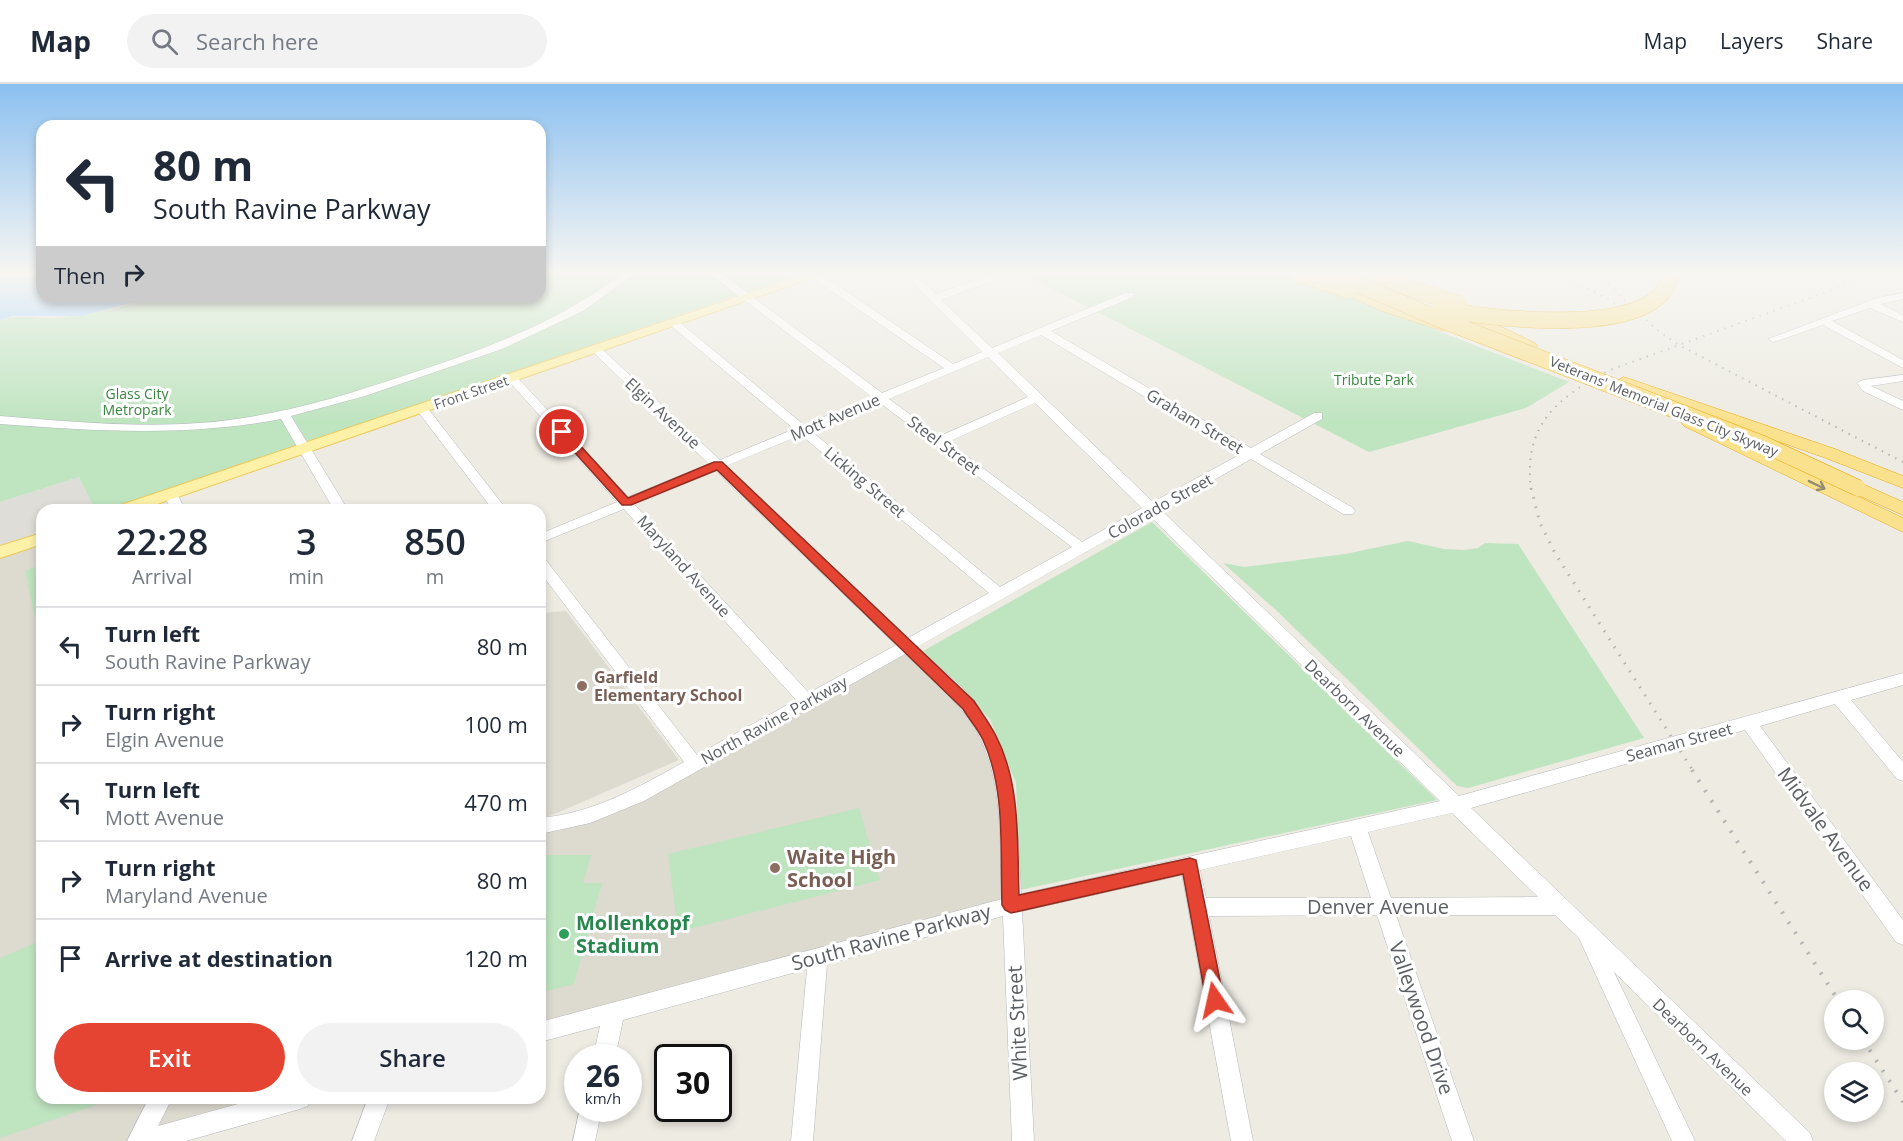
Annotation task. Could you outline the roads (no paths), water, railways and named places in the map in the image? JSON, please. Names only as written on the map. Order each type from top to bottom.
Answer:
[{"type":"highway","points":[[1435,323],[1563,364],[1628,389],[1829,453],[1903,482]]},
{"type":"highway","name":"Veterans' Memorial Glass City Skyway","points":[[1451,323],[1859,482]]},
{"type":"highway","name":"Veterans' Memorial Glass City Skyway","points":[[1477,323],[1761,433],[1859,482]]},
{"type":"highway","points":[[1481,323],[1563,364]]},
{"type":"highway","points":[[1628,389],[1690,422],[1903,526]]},
{"type":"highway","points":[[1859,482],[1903,496]]},
{"type":"highway","points":[[1859,482],[1903,509]]},
{"type":"main road","name":"Front Street","points":[[142,504],[673,323]]},
{"type":"main road","points":[[0,552],[36,540]]},
{"type":"street","points":[[0,420],[155,429],[232,424],[284,414],[373,390],[521,339],[552,323]]},
{"type":"street","name":"Licking Street","points":[[674,323],[1000,595]]},
{"type":"street","name":"Steel Street","points":[[782,323],[1083,549]]},
{"type":"street","points":[[887,323],[952,368]]},
{"type":"street","name":"Dearborn Avenue","points":[[959,323],[1802,1141]]},
{"type":"street","name":"Mott Avenue","points":[[546,537],[1061,323]]},
{"type":"street","points":[[1773,339],[1817,323]]},
{"type":"street","points":[[1828,323],[1903,365]]},
{"type":"street","name":"Graham Street","points":[[1042,331],[1347,511]]},
{"type":"street","name":"Elgin Avenue","points":[[597,350],[909,646],[968,705],[990,738],[1006,802],[1011,905]]},
{"type":"street","name":"Maryland Avenue","points":[[512,378],[807,702]]},
{"type":"street","points":[[1903,378],[1863,383],[1867,388],[1903,406]]},
{"type":"street","points":[[939,441],[1036,398]]},
{"type":"street","points":[[422,409],[495,504]]},
{"type":"street","points":[[284,414],[337,504]]},
{"type":"street","name":"Colorado Street","points":[[1000,595],[1318,416]]},
{"type":"street","points":[[171,494],[175,504]]},
{"type":"street","points":[[546,570],[694,763]]},
{"type":"street","name":"North Ravine Parkway","points":[[546,826],[587,817],[621,804],[1000,595]]},
{"type":"street","name":"Seaman Street","points":[[1455,806],[1903,678]]},
{"type":"street","points":[[1839,696],[1903,774]]},
{"type":"street","name":"Midvale Avenue","points":[[1749,723],[1903,936]]},
{"type":"street","name":"South Ravine Parkway","points":[[546,1030],[1011,905],[1455,806]]},
{"type":"street","name":"Valleywood Drive","points":[[1357,827],[1463,1141]]},
{"type":"street","points":[[1190,865],[1242,1141]]},
{"type":"street","name":"White Street","points":[[1011,905],[1023,1141]]},
{"type":"street","name":"Denver Avenue","points":[[1197,907],[1559,906]]},
{"type":"street","points":[[1584,932],[1684,1141]]},
{"type":"street","points":[[802,1141],[818,956]]},
{"type":"street","points":[[607,1044],[615,1012]]},
{"type":"street","points":[[138,1141],[158,1104]]},
{"type":"street","points":[[146,1141],[279,1104]]},
{"type":"street","points":[[363,1141],[377,1104]]},
{"type":"street","points":[[584,1141],[588,1122]]},
{"type":"railway","points":[[1650,323],[1679,345]]},
{"type":"railway","points":[[1679,345],[1739,323]]},
{"type":"railway","points":[[1531,490],[1530,467],[1533,447],[1539,430],[1560,403],[1574,391],[1610,370],[1679,345]]},
{"type":"railway","points":[[1679,345],[1903,462]]},
{"type":"railway","points":[[1531,488],[1540,523],[1555,553],[1693,771]]},
{"type":"railway","points":[[1692,770],[1832,990]]},
{"type":"railway","points":[[1869,1050],[1903,1102]]},
{"type":"place","name":"Garfield Elementary School","points":[[582,686]]},
{"type":"place","name":"Waite High School","points":[[775,868]]},
{"type":"place","name":"Mollenkopf Stadium","points":[[564,934]]},
{"type":"park label","name":"Tribute Park","points":[[1374,379]]},
{"type":"park label","name":"Glass City Metropark","points":[[137,402]]}]
